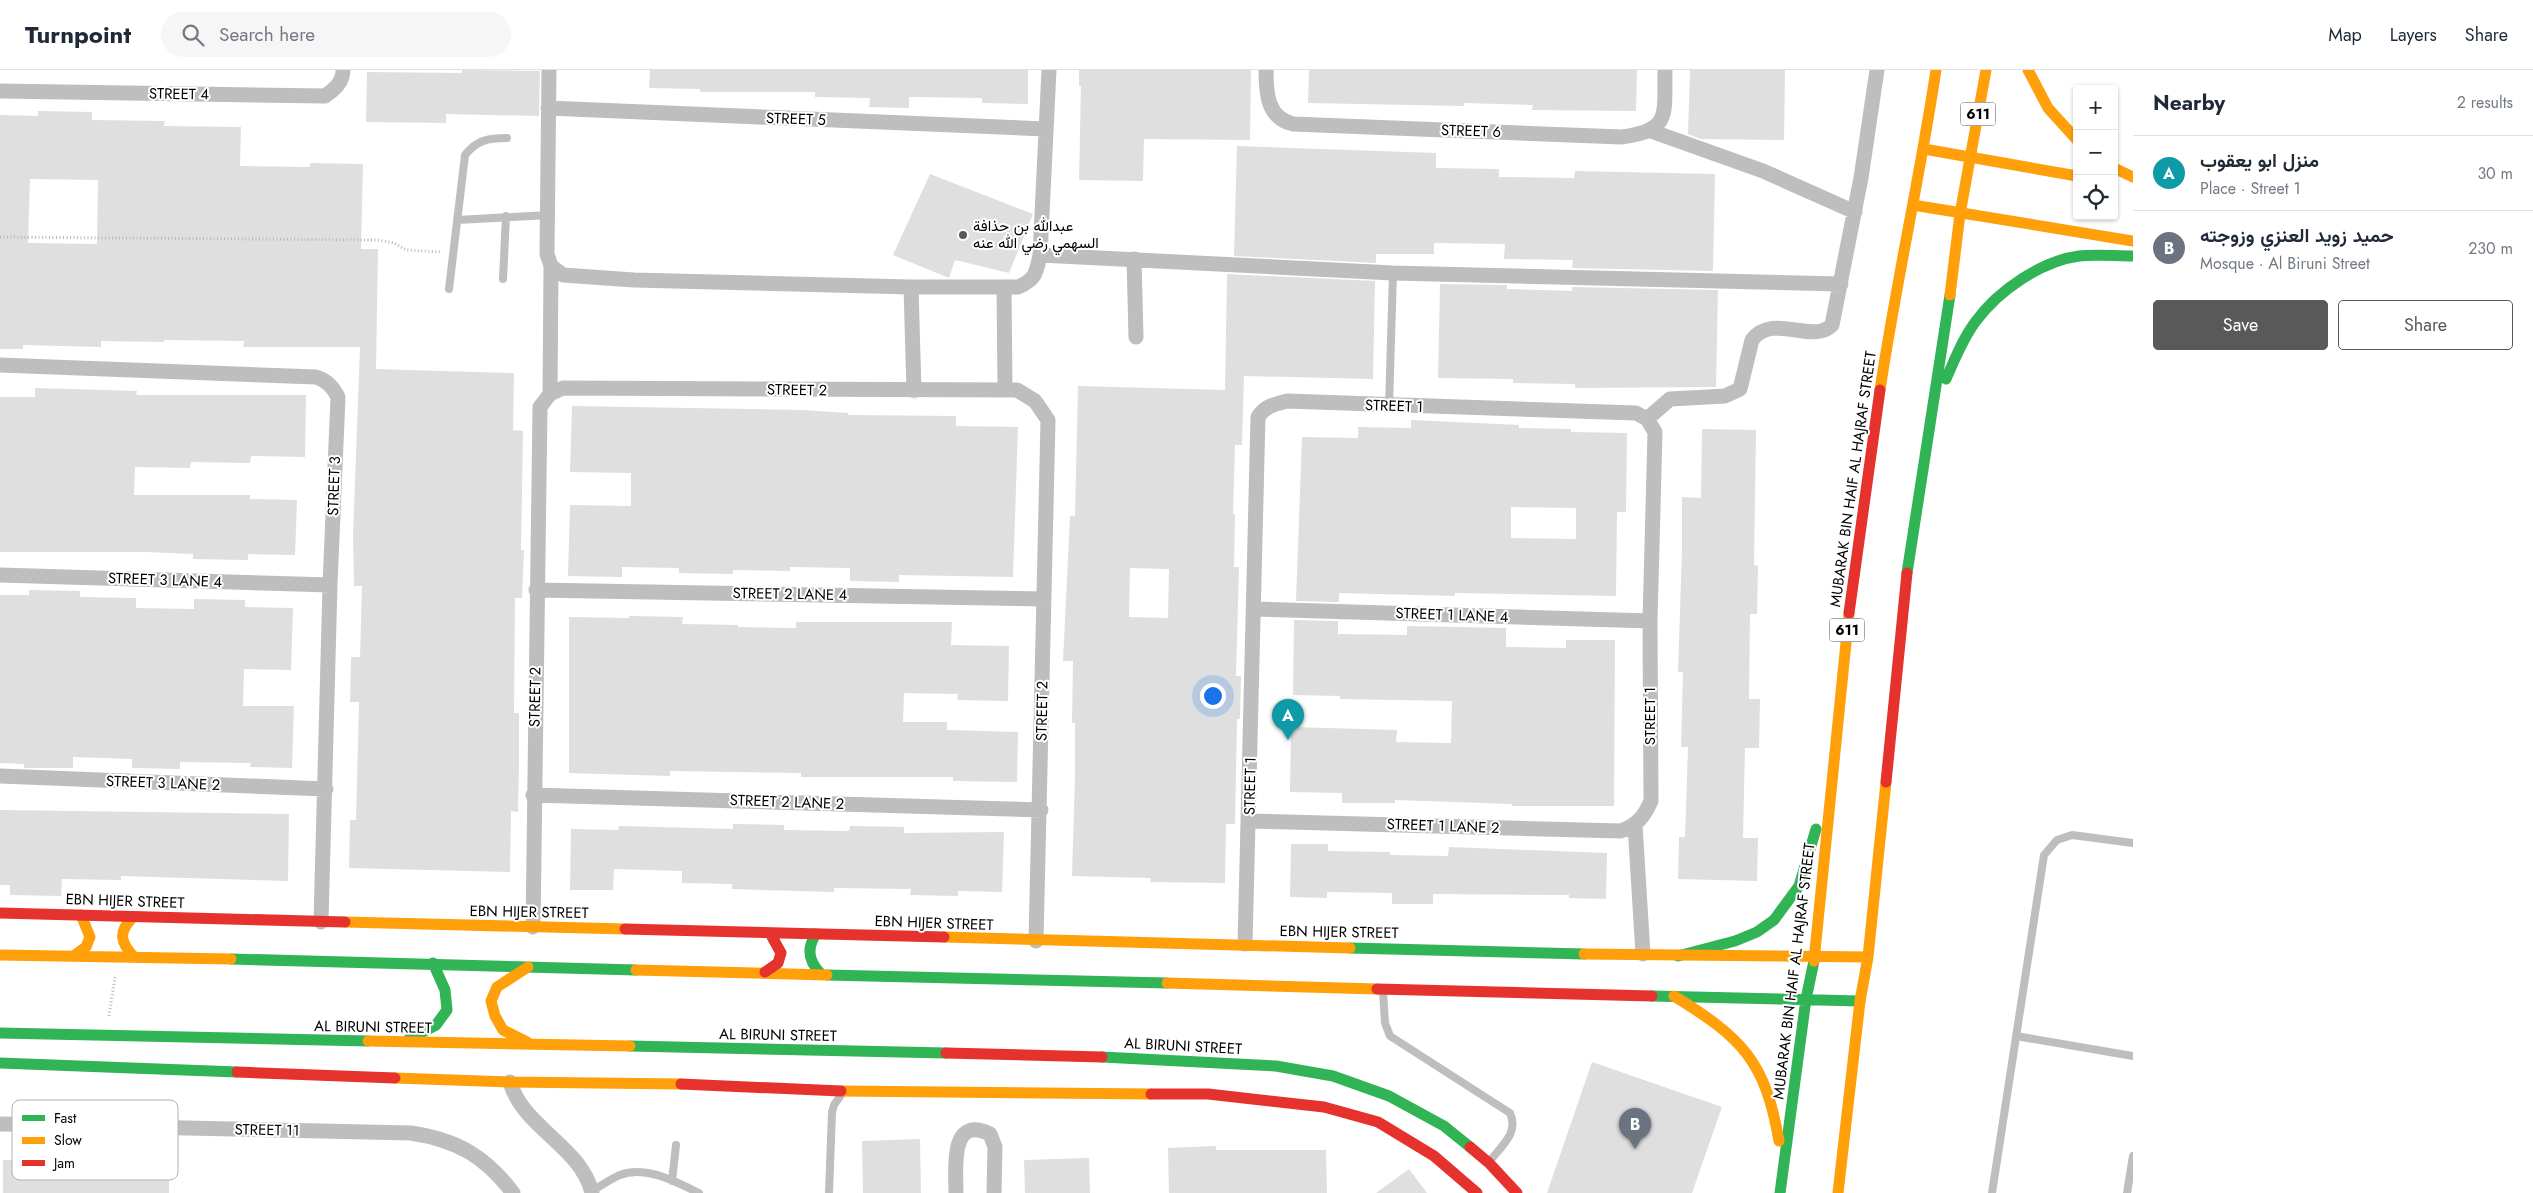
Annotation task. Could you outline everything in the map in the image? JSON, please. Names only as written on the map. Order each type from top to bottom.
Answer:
[{"type":"main road","name":"MUBARAK BIN HAIF AL HAJRAF STREET","points":[[1780,1193],[1806,999],[1814,958],[1852,580],[1891,317],[1924,149],[1936,70]]},
{"type":"main road","name":"611","points":[[1838,1193],[1860,1001],[1868,957],[1906,579],[1917,498],[1947,324],[1960,214],[1986,70]]},
{"type":"main road","points":[[2028,70],[2038,93],[2058,124],[2073,137]]},
{"type":"main road","points":[[1924,149],[2073,175]]},
{"type":"main road","points":[[2118,170],[2133,177]]},
{"type":"main road","points":[[2118,183],[2133,185]]},
{"type":"main road","points":[[1913,205],[2133,241]]},
{"type":"main road","points":[[1917,498],[1942,386],[1964,341],[1983,312],[2016,284],[2050,265],[2078,256],[2133,256]]},
{"type":"main road","points":[[1678,956],[1735,941],[1757,932],[1774,920],[1799,886],[1835,754]]},
{"type":"main road","name":"EBN HIJER STREET","points":[[0,913],[1036,941],[1246,944],[1678,956],[1868,957]]},
{"type":"main road","points":[[75,955],[86,946],[90,937],[87,925],[81,915]]},
{"type":"main road","points":[[133,916],[124,925],[120,935],[124,946],[134,957]]},
{"type":"main road","points":[[765,972],[778,963],[780,953],[770,933]]},
{"type":"main road","points":[[816,934],[811,941],[808,953],[813,967],[821,974]]},
{"type":"main road","points":[[0,955],[433,963],[1860,1001]]},
{"type":"main road","points":[[400,1042],[438,1026],[446,1015],[449,1000],[443,981],[433,963]]},
{"type":"main road","points":[[528,967],[497,987],[491,1002],[495,1016],[503,1030],[530,1044]]},
{"type":"main road","points":[[1674,996],[1714,1020],[1742,1043],[1764,1075],[1776,1114],[1783,1170]]},
{"type":"main road","name":"AL BIRUNI STREET","points":[[0,1033],[93,1051],[123,1066],[510,1082],[709,1084],[848,1091],[1047,1091],[1208,1094],[1324,1107],[1378,1122],[1434,1156],[1477,1193]]},
{"type":"main road","name":"AL BIRUNI STREET","points":[[0,1063],[93,1051],[106,1036],[119,1046],[400,1042],[530,1044],[1084,1057],[1276,1066],[1333,1076],[1389,1096],[1436,1122],[1488,1163],[1518,1193]]},
{"type":"main road","points":[[119,1046],[123,1066]]},
{"type":"main road","points":[[1047,1091],[1055,1074],[1048,1056]]},
{"type":"main road","points":[[1083,1092],[1076,1074],[1084,1057]]},
{"type":"street","name":"STREET 4","points":[[0,91],[325,96],[343,78],[343,70]]},
{"type":"street","points":[[549,70],[549,215],[547,254],[551,266],[550,394]]},
{"type":"street","points":[[551,266],[563,275],[634,280],[911,287],[1018,287],[1030,282],[1036,272],[1040,255],[1049,70]]},
{"type":"street","name":"STREET 6","points":[[1266,70],[1266,86],[1272,111],[1283,122],[1293,124],[1621,137],[1651,131]]},
{"type":"street","points":[[1665,70],[1663,115],[1658,125],[1651,131],[1763,171],[1855,212]]},
{"type":"street","points":[[1647,419],[1670,399],[1725,396],[1740,389],[1752,340],[1756,334],[1766,328],[1822,332],[1828,330],[1832,325],[1855,212],[1877,70]]},
{"type":"street","name":"STREET 5","points":[[548,108],[1045,129]]},
{"type":"street","points":[[1040,255],[1394,273],[1841,284]]},
{"type":"street","points":[[1134,259],[1136,337]]},
{"type":"street","points":[[911,287],[914,391]]},
{"type":"street","points":[[1004,287],[1005,390]]},
{"type":"street","name":"STREET 3","points":[[0,365],[316,377],[329,383],[338,397],[330,585],[321,922]]},
{"type":"street","name":"STREET 2","points":[[533,927],[533,795],[540,407],[550,394],[563,388],[1017,390],[1035,401],[1048,420],[1041,810],[1036,941]]},
{"type":"street","name":"STREET 1","points":[[1246,944],[1258,417],[1268,406],[1287,401],[1636,413],[1647,419],[1655,432],[1650,621],[1651,802],[1646,813],[1635,825]]},
{"type":"street","name":"STREET 3 LANE 4","points":[[0,575],[330,585]]},
{"type":"street","name":"STREET 2 LANE 4","points":[[536,590],[1044,599]]},
{"type":"street","name":"STREET 1 LANE 4","points":[[1254,609],[1650,621]]},
{"type":"street","name":"STREET 3 LANE 2","points":[[0,776],[326,789]]},
{"type":"street","name":"STREET 2 LANE 2","points":[[533,795],[1041,810]]},
{"type":"street","name":"STREET 1 LANE 2","points":[[1249,821],[1621,831],[1635,825]]},
{"type":"street","points":[[1635,825],[1643,954]]},
{"type":"street","points":[[510,1082],[520,1104],[583,1169],[592,1192]]},
{"type":"street","name":"STREET 11","points":[[178,1128],[411,1133],[438,1137],[461,1146],[482,1160],[501,1176],[513,1193]]},
{"type":"street","points":[[956,1193],[956,1146],[964,1135],[978,1130],[990,1134],[995,1147],[994,1193]]},
{"type":"lane","points":[[449,289],[452,251],[465,155],[473,145],[487,138],[506,138]]},
{"type":"lane","points":[[457,220],[549,215]]},
{"type":"lane","points":[[503,279],[506,216]]},
{"type":"lane","points":[[1389,406],[1394,273]]},
{"type":"lane","points":[[1992,1193],[2044,855],[2057,840],[2072,835],[2133,843]]},
{"type":"lane","points":[[1383,988],[1384,1015],[1390,1036],[1510,1112],[1514,1122],[1512,1132],[1488,1163]]},
{"type":"lane","points":[[2016,1036],[2133,1056]]},
{"type":"lane","points":[[829,1193],[832,1112],[837,1099],[848,1091]]},
{"type":"lane","points":[[672,1181],[676,1145]]},
{"type":"lane","points":[[2127,1193],[2133,1156]]},
{"type":"lane","points":[[592,1192],[620,1175],[632,1173],[650,1174],[699,1193]]},
{"type":"path","points":[[0,237],[377,240],[419,252],[452,251]]},
{"type":"path","points":[[106,1036],[115,977]]},
{"type":"building","points":[[462,70],[540,71],[539,116],[446,114],[446,123],[366,122],[367,72],[462,73]]},
{"type":"building","points":[[650,70],[1028,70],[1028,104],[982,103],[982,98],[909,97],[909,108],[869,107],[870,98],[815,97],[815,92],[700,92],[700,89],[649,88]]},
{"type":"building","points":[[1079,70],[1251,70],[1250,140],[1144,139],[1143,181],[1079,180],[1081,86],[1079,86]]},
{"type":"building","points":[[1309,70],[1637,70],[1636,111],[1532,110],[1533,105],[1464,103],[1464,106],[1308,103]]},
{"type":"building","points":[[1690,70],[1785,70],[1784,140],[1701,139],[1688,134]]},
{"type":"building","points":[[38,111],[92,112],[92,120],[165,121],[164,126],[241,127],[240,166],[310,167],[310,163],[363,164],[361,249],[378,249],[376,369],[514,373],[513,430],[523,431],[521,550],[524,550],[522,598],[515,598],[514,713],[519,713],[519,765],[518,812],[511,811],[510,872],[349,868],[350,820],[356,820],[359,702],[350,702],[351,657],[360,657],[362,586],[354,586],[353,535],[360,347],[243,347],[244,341],[164,340],[164,342],[101,341],[101,347],[23,345],[23,349],[0,349],[0,115],[38,116]],"holes":[[[30,179],[98,180],[97,244],[28,243]]]},
{"type":"building","points":[[1237,146],[1436,153],[1436,168],[1499,169],[1499,177],[1574,178],[1575,171],[1715,174],[1713,271],[1572,268],[1573,260],[1504,259],[1505,244],[1434,243],[1434,254],[1376,254],[1376,263],[1234,256]]},
{"type":"building","name":"عبدالله بن حذافة السهمي رضي الله عنه","points":[[930,174],[1033,214],[1009,273],[955,260],[949,278],[893,255]]},
{"type":"building","points":[[1227,274],[1375,281],[1373,379],[1244,376],[1242,445],[1235,445],[1233,514],[1235,514],[1234,567],[1239,567],[1236,676],[1241,676],[1240,719],[1237,719],[1235,824],[1226,824],[1225,883],[1150,882],[1151,878],[1072,876],[1075,775],[1075,723],[1072,723],[1073,661],[1063,661],[1070,516],[1075,516],[1078,386],[1225,390]],"holes":[[[1130,568],[1169,569],[1168,618],[1129,617]]]},
{"type":"building","points":[[1440,284],[1507,285],[1507,289],[1572,291],[1572,287],[1718,290],[1716,387],[1575,388],[1575,384],[1513,383],[1513,379],[1438,378]]},
{"type":"building","points":[[35,388],[137,391],[136,395],[306,395],[305,457],[251,456],[250,463],[191,462],[190,468],[135,467],[134,495],[250,495],[250,499],[297,500],[295,555],[248,554],[248,560],[193,559],[193,554],[145,552],[0,552],[0,397],[35,397]]},
{"type":"building","points":[[572,406],[801,410],[848,413],[848,415],[956,416],[956,426],[1018,427],[1013,577],[899,575],[899,582],[850,581],[850,568],[790,567],[790,571],[733,570],[733,574],[679,573],[679,568],[622,567],[622,577],[568,576],[570,505],[631,506],[631,473],[570,472]]},
{"type":"building","points":[[1411,420],[1519,425],[1519,428],[1571,429],[1571,432],[1627,433],[1626,512],[1617,512],[1616,596],[1455,593],[1455,596],[1339,593],[1339,602],[1296,601],[1302,437],[1358,438],[1358,427],[1411,428]],"holes":[[[1511,507],[1576,508],[1576,539],[1511,538]]]},
{"type":"building","points":[[1702,429],[1756,430],[1754,565],[1758,566],[1757,614],[1750,614],[1749,699],[1760,699],[1759,748],[1745,748],[1743,838],[1758,838],[1757,881],[1678,879],[1679,837],[1685,837],[1688,747],[1681,747],[1683,672],[1678,672],[1682,497],[1701,498]]},
{"type":"building","points":[[29,590],[80,591],[80,597],[136,598],[136,608],[194,609],[194,599],[245,600],[245,607],[293,608],[291,670],[244,669],[243,706],[294,706],[292,768],[250,767],[251,763],[180,762],[180,769],[132,768],[132,759],[73,757],[73,768],[24,768],[24,764],[0,763],[0,595],[29,595]]},
{"type":"building","points":[[629,616],[683,617],[682,624],[738,625],[738,627],[796,628],[796,622],[952,622],[951,645],[1009,646],[1008,701],[957,700],[958,694],[904,693],[903,722],[947,722],[947,730],[1018,732],[1017,782],[953,781],[953,777],[801,777],[801,773],[670,771],[670,776],[569,773],[569,617],[629,618]]},
{"type":"building","points":[[1294,620],[1338,621],[1338,634],[1407,635],[1407,626],[1506,628],[1506,647],[1566,648],[1566,640],[1615,640],[1614,806],[1512,806],[1512,804],[1395,800],[1395,803],[1342,803],[1342,793],[1290,792],[1291,727],[1397,730],[1396,742],[1451,743],[1452,701],[1340,699],[1340,696],[1293,695]]},
{"type":"building","points":[[0,810],[289,814],[288,881],[121,876],[121,880],[62,879],[61,896],[10,895],[10,885],[0,885]]},
{"type":"building","points":[[733,824],[784,825],[784,830],[849,831],[850,826],[904,827],[904,833],[1004,832],[1002,892],[958,891],[958,896],[910,895],[911,889],[834,888],[834,892],[732,889],[732,884],[682,883],[682,871],[614,869],[613,890],[570,890],[571,829],[618,830],[619,826],[733,829]]},
{"type":"building","points":[[1291,844],[1328,844],[1328,851],[1390,852],[1390,855],[1448,856],[1449,847],[1607,853],[1606,899],[1569,898],[1569,895],[1433,894],[1433,904],[1392,904],[1392,893],[1327,892],[1327,898],[1290,897]]},
{"type":"building","points":[[1592,1062],[1722,1107],[1692,1193],[1547,1193]]},
{"type":"building","points":[[920,1139],[921,1193],[863,1193],[862,1141]]},
{"type":"building","points":[[1216,1146],[1216,1150],[1326,1150],[1327,1193],[1169,1193],[1168,1148]]},
{"type":"building","points":[[1089,1158],[1090,1193],[1025,1193],[1024,1160]]},
{"type":"building","points":[[3,1160],[12,1160],[12,1180],[169,1180],[169,1193],[3,1193]]},
{"type":"building","points":[[1409,1169],[1427,1193],[1376,1193]]},
{"type":"traffic: fast","points":[[1946,379],[1963,342],[1976,321],[1996,299],[2022,279],[2050,264],[2079,256],[2133,256]]},
{"type":"traffic: fast","points":[[1907,573],[1950,295]]},
{"type":"traffic: fast","points":[[1678,956],[1735,941],[1757,932],[1774,920],[1799,886],[1816,829]]},
{"type":"traffic: fast","points":[[816,934],[811,945],[810,955],[814,965],[821,974]]},
{"type":"traffic: fast","points":[[1350,948],[1584,954]]},
{"type":"traffic: fast","points":[[231,959],[636,970]]},
{"type":"traffic: fast","points":[[1780,1193],[1806,999],[1814,961]]},
{"type":"traffic: fast","points":[[409,1039],[436,1025],[447,1010],[445,990],[433,963]]},
{"type":"traffic: fast","points":[[827,975],[1167,983]]},
{"type":"traffic: fast","points":[[1652,996],[1860,1001]]},
{"type":"traffic: fast","points":[[0,1033],[368,1041]]},
{"type":"traffic: fast","points":[[630,1046],[946,1053]]},
{"type":"traffic: fast","points":[[1102,1057],[1276,1066],[1333,1076],[1389,1096],[1444,1126],[1470,1147]]},
{"type":"traffic: fast","points":[[0,1063],[237,1072]]},
{"type":"traffic: slow","points":[[1880,390],[1936,70]]},
{"type":"traffic: slow","points":[[1950,295],[1960,214],[1986,70]]},
{"type":"traffic: slow","points":[[2028,70],[2048,108],[2073,136]]},
{"type":"traffic: slow","points":[[1924,149],[2073,175]]},
{"type":"traffic: slow","points":[[2118,170],[2133,177]]},
{"type":"traffic: slow","points":[[1913,205],[2133,241]]},
{"type":"traffic: slow","points":[[1814,961],[1849,613]]},
{"type":"traffic: slow","points":[[1838,1193],[1860,1001],[1868,957],[1886,782]]},
{"type":"traffic: slow","points":[[75,955],[86,947],[90,937],[81,915]]},
{"type":"traffic: slow","points":[[133,917],[125,927],[123,937],[126,947],[134,957]]},
{"type":"traffic: slow","points":[[345,922],[625,929]]},
{"type":"traffic: slow","points":[[944,937],[1350,948]]},
{"type":"traffic: slow","points":[[1584,954],[1868,957]]},
{"type":"traffic: slow","points":[[0,955],[231,959]]},
{"type":"traffic: slow","points":[[527,1042],[503,1030],[495,1016],[491,1001],[497,987],[528,967]]},
{"type":"traffic: slow","points":[[636,970],[827,975]]},
{"type":"traffic: slow","points":[[1167,983],[1377,989]]},
{"type":"traffic: slow","points":[[1674,996],[1717,1025],[1747,1054],[1758,1071],[1766,1090],[1779,1141]]},
{"type":"traffic: slow","points":[[368,1041],[630,1046]]},
{"type":"traffic: slow","points":[[395,1078],[510,1082],[681,1084]]},
{"type":"traffic: slow","points":[[841,1091],[1151,1094]]},
{"type":"traffic: jam","points":[[1849,613],[1880,390]]},
{"type":"traffic: jam","points":[[1886,782],[1907,573]]},
{"type":"traffic: jam","points":[[0,913],[345,922]]},
{"type":"traffic: jam","points":[[625,929],[944,937]]},
{"type":"traffic: jam","points":[[765,972],[778,963],[781,953],[770,933]]},
{"type":"traffic: jam","points":[[1377,989],[1652,996]]},
{"type":"traffic: jam","points":[[946,1053],[1102,1057]]},
{"type":"traffic: jam","points":[[237,1072],[395,1078]]},
{"type":"traffic: jam","points":[[681,1084],[841,1091]]},
{"type":"traffic: jam","points":[[1151,1094],[1208,1094],[1324,1107],[1378,1122],[1434,1156],[1477,1193]]},
{"type":"traffic: jam","points":[[1470,1147],[1489,1163],[1517,1193]]},
{"type":"place","name":"عبدالله بن حذافة السهمي رضي الله عنه","points":[[963,235]]},
{"type":"place","name":"منزل ابو يعقوب","points":[[1288,740]]},
{"type":"place","name":"حميد زويد العنزي وزوجته","points":[[1635,1149]]}]
